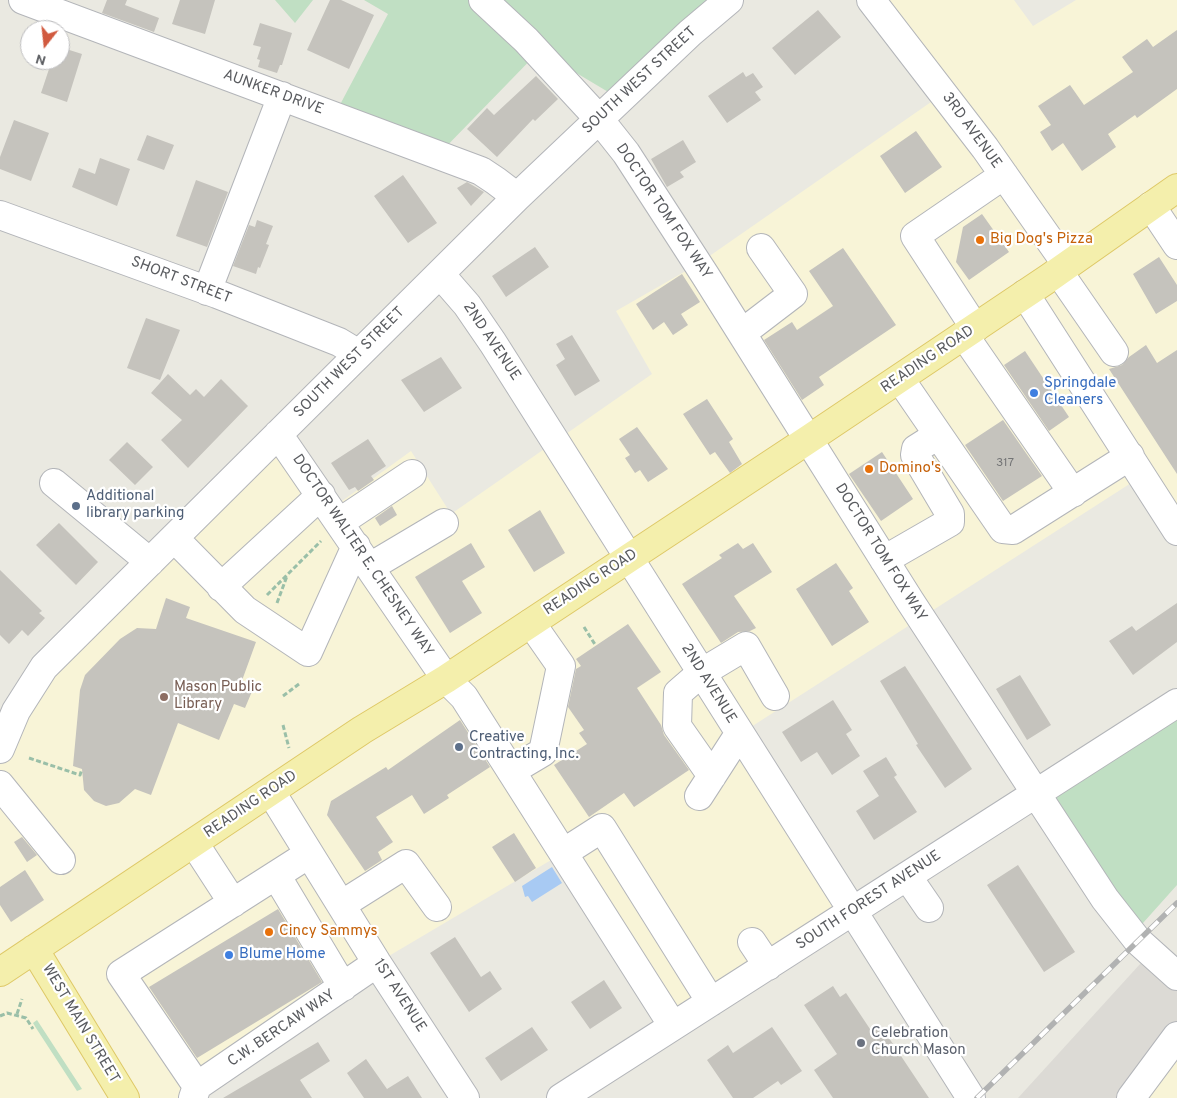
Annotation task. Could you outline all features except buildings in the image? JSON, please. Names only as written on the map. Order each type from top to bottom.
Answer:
[{"type":"main road","name":"READING ROAD","points":[[0,972],[362,730],[446,679],[809,440],[970,332],[1177,188]]},
{"type":"main road","name":"WEST MAIN STREET","points":[[34,949],[125,1098]]},
{"type":"street","name":"AUNKER DRIVE","points":[[22,0],[480,171],[517,197]]},
{"type":"street","name":"DOCTOR TOM FOX WAY","points":[[483,0],[526,40],[599,119],[626,153],[742,333],[887,565],[1036,794],[1124,924],[1173,964]]},
{"type":"street","name":"SOUTH WEST STREET","points":[[0,749],[16,711],[44,667],[517,197],[690,33],[730,0]]},
{"type":"street","name":"3RD AVENUE","points":[[871,0],[944,93],[1004,175],[1114,352]]},
{"type":"street","points":[[207,291],[282,96]]},
{"type":"street","points":[[1004,175],[915,236],[970,332],[1073,493]]},
{"type":"street","points":[[1151,206],[1177,245]]},
{"type":"street","name":"SHORT STREET","points":[[0,214],[339,342],[359,354]]},
{"type":"street","points":[[742,333],[793,294],[761,248]]},
{"type":"street","name":"2ND AVENUE","points":[[440,274],[467,305],[493,343],[851,912],[971,1098]]},
{"type":"street","points":[[1025,294],[1177,531]]},
{"type":"street","points":[[900,379],[1003,529],[1013,530],[1130,456]]},
{"type":"street","name":"DOCTOR WALTER E. CHESNEY WAY","points":[[278,434],[321,495],[333,529],[363,556],[446,679],[464,698],[674,1026]]},
{"type":"street","points":[[887,565],[950,522],[950,514],[915,455],[916,449],[938,435]]},
{"type":"street","points":[[333,529],[412,474]]},
{"type":"street","points":[[54,483],[150,562]]},
{"type":"street","points":[[221,587],[321,495]]},
{"type":"street","points":[[174,538],[245,610],[308,652],[363,556],[444,523]]},
{"type":"street","points":[[511,772],[544,752],[561,666],[531,623]]},
{"type":"street","points":[[740,734],[706,786],[677,726],[678,693],[701,673],[746,646],[775,696]]},
{"type":"street","name":"SOUTH FOREST AVENUE","points":[[561,1098],[1177,703]]},
{"type":"street","points":[[0,785],[61,860]]},
{"type":"street","name":"1ST AVENUE","points":[[271,792],[377,963],[465,1098]]},
{"type":"street","points":[[563,853],[602,828],[711,1002]]},
{"type":"street","points":[[194,843],[233,903]]},
{"type":"street","points":[[195,1092],[122,974],[309,854]]},
{"type":"street","points":[[341,906],[406,864],[438,907]]},
{"type":"street","points":[[276,875],[343,987]]},
{"type":"street","points":[[907,876],[928,908]]},
{"type":"street","points":[[752,942],[768,966]]},
{"type":"street","name":"C.W. BERCAW WAY","points":[[195,1092],[377,963]]},
{"type":"street","points":[[1131,1098],[1177,1036]]},
{"type":"path","points":[[261,601],[333,529]]},
{"type":"path","points":[[276,605],[288,575]]},
{"type":"path","points":[[584,627],[596,646]]},
{"type":"path","points":[[283,696],[299,684]]},
{"type":"path","points":[[283,725],[290,750]]},
{"type":"path","points":[[28,758],[80,775],[82,769]]},
{"type":"path","points":[[17,1014],[22,999]]},
{"type":"path","points":[[0,1016],[7,1013],[17,1014],[26,1018],[33,1030]]},
{"type":"shaded area","points":[[873,0],[1014,0],[1033,26],[1076,0],[1177,0],[1177,521],[1142,476],[740,734],[851,912],[673,1026],[563,853],[377,963],[192,1098],[0,1098],[0,749],[16,711],[278,434],[331,509],[411,451],[451,514],[652,374],[616,311],[698,264],[944,93]]},
{"type":"shaded area","points":[[1151,952],[1177,976],[1177,1036],[1131,1098],[1018,1098]]},
{"type":"shaded area","points":[[1177,1036],[1177,1098],[1131,1098]]},
{"type":"green space","points":[[275,0],[313,0],[295,23]]},
{"type":"green space","points":[[364,0],[730,0],[620,99],[568,68],[544,46],[438,155],[334,116],[388,14]]},
{"type":"green space","points":[[1177,701],[1177,885],[1143,923],[1124,924],[1036,794]]},
{"type":"green space","points":[[37,1020],[82,1089],[77,1091],[33,1023]]},
{"type":"water","points":[[552,867],[562,883],[532,902],[528,896],[525,897],[522,886]]},
{"type":"railway","points":[[977,1098],[1177,903]]},
{"type":"place","name":"Big Dog's Pizza","points":[[980,240]]},
{"type":"place","name":"Springdale Cleaners","points":[[1034,393]]},
{"type":"place","name":"Domino's","points":[[869,469]]},
{"type":"place","name":"Additional library parking","points":[[76,506]]},
{"type":"place","name":"Mason Public Library","points":[[164,697]]},
{"type":"place","name":"Creative Contracting, Inc.","points":[[459,747]]},
{"type":"place","name":"Cincy Sammys","points":[[269,932]]},
{"type":"place","name":"Blume Home","points":[[229,955]]},
{"type":"place","name":"Celebration Church Mason","points":[[861,1043]]}]
